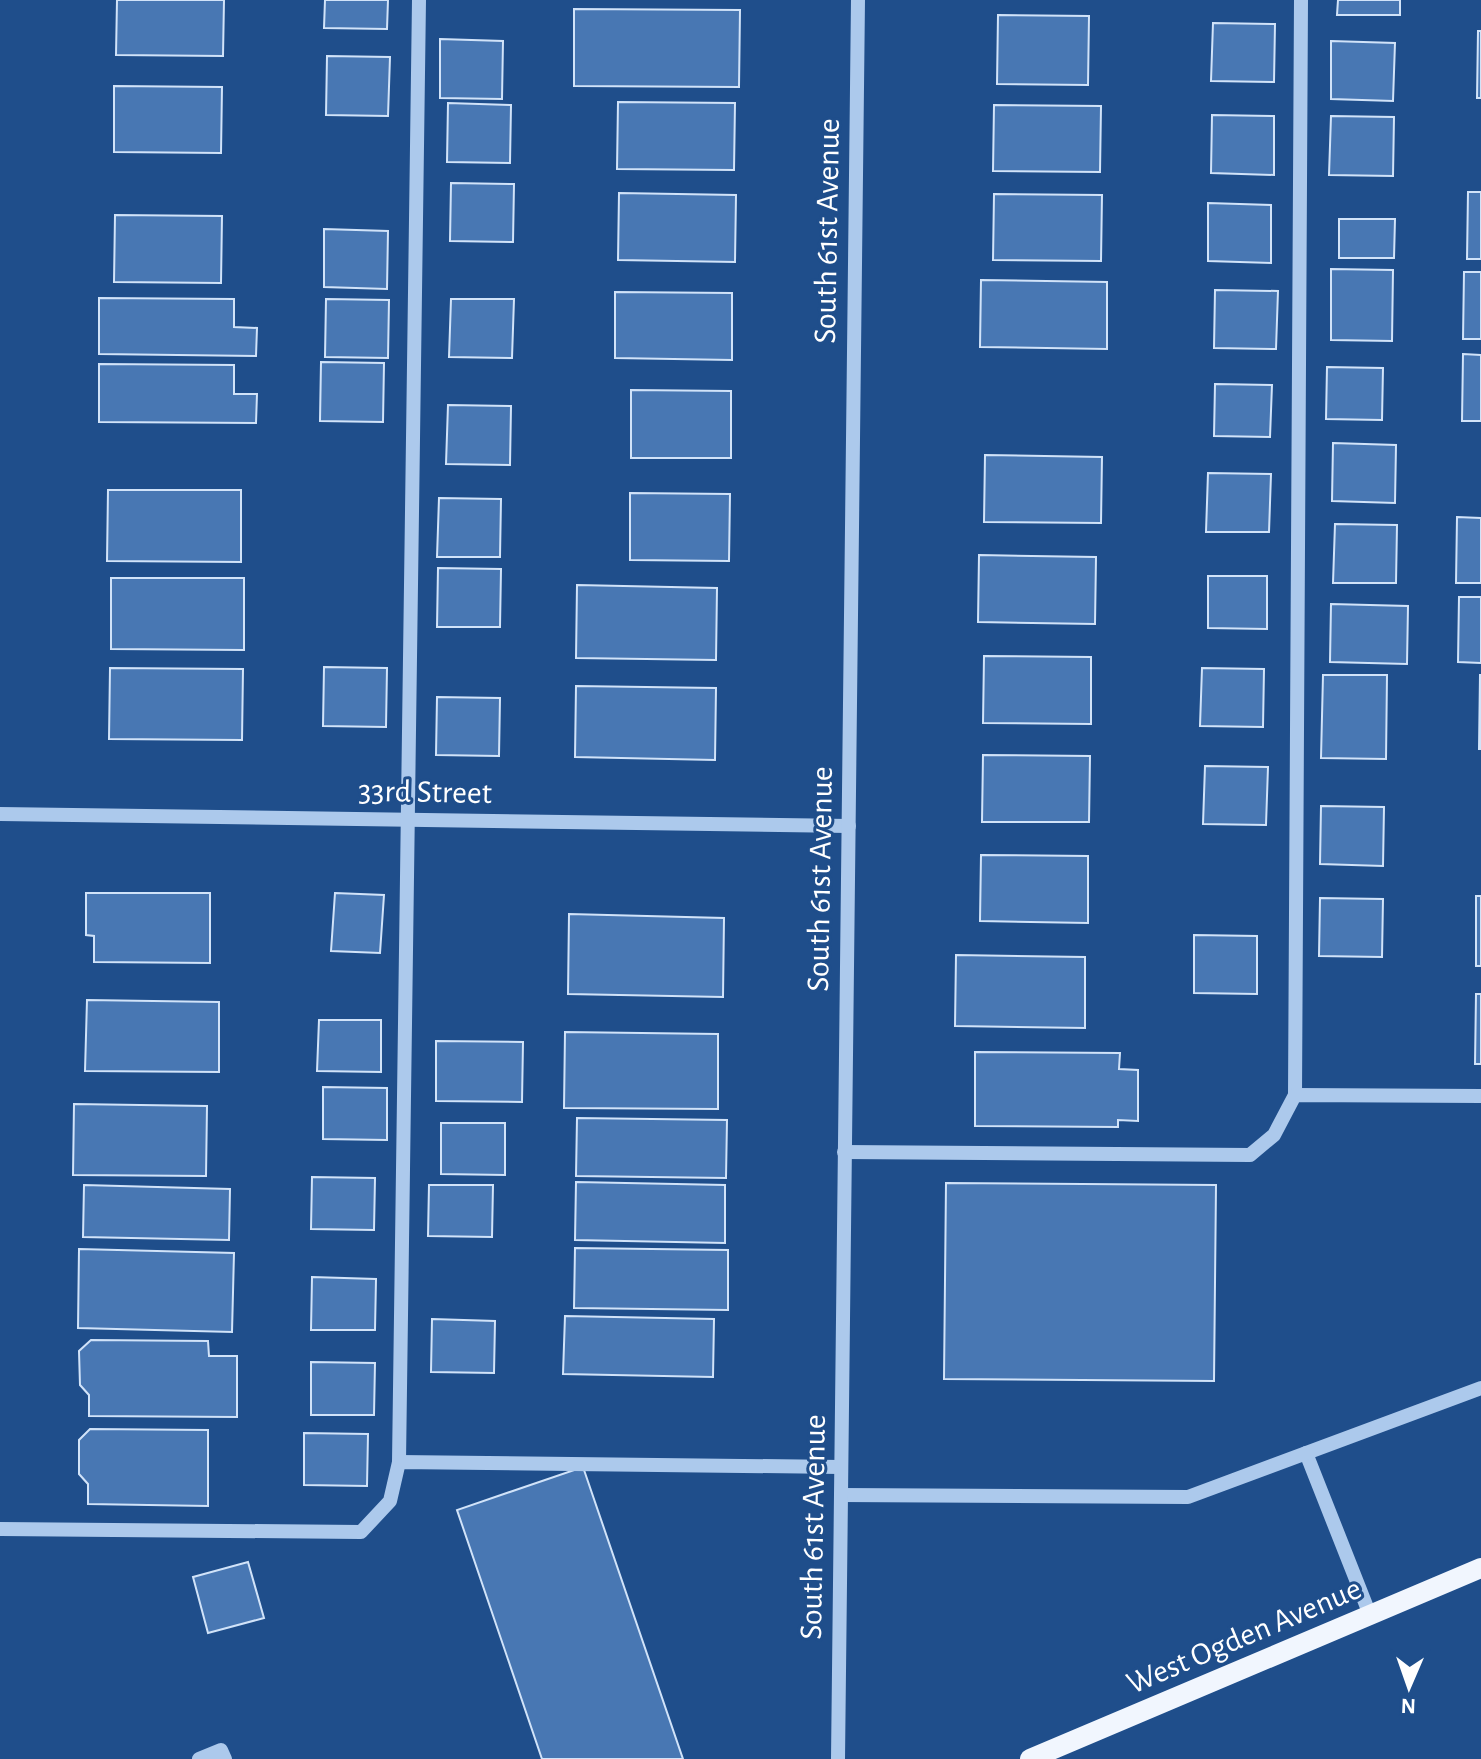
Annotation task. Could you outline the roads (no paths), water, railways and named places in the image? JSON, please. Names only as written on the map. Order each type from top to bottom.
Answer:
[{"type":"main road","name":"West Ogden Avenue","points":[[1030,1759],[1481,1568]]},
{"type":"street","points":[[0,1529],[361,1532],[390,1501],[399,1462],[419,0]]},
{"type":"street","name":"South 61st Avenue","points":[[838,1759],[858,0]]},
{"type":"street","points":[[844,1152],[1250,1155],[1274,1135],[1295,1095],[1301,0]]},
{"type":"street","name":"33rd Street","points":[[0,814],[849,826]]},
{"type":"street","points":[[1295,1095],[1481,1096]]},
{"type":"street","points":[[841,1495],[1188,1497],[1481,1388]]},
{"type":"street","points":[[1306,1453],[1370,1615]]},
{"type":"street","points":[[399,1462],[841,1467]]},
{"type":"street","points":[[199,1759],[221,1750],[225,1759]]}]
